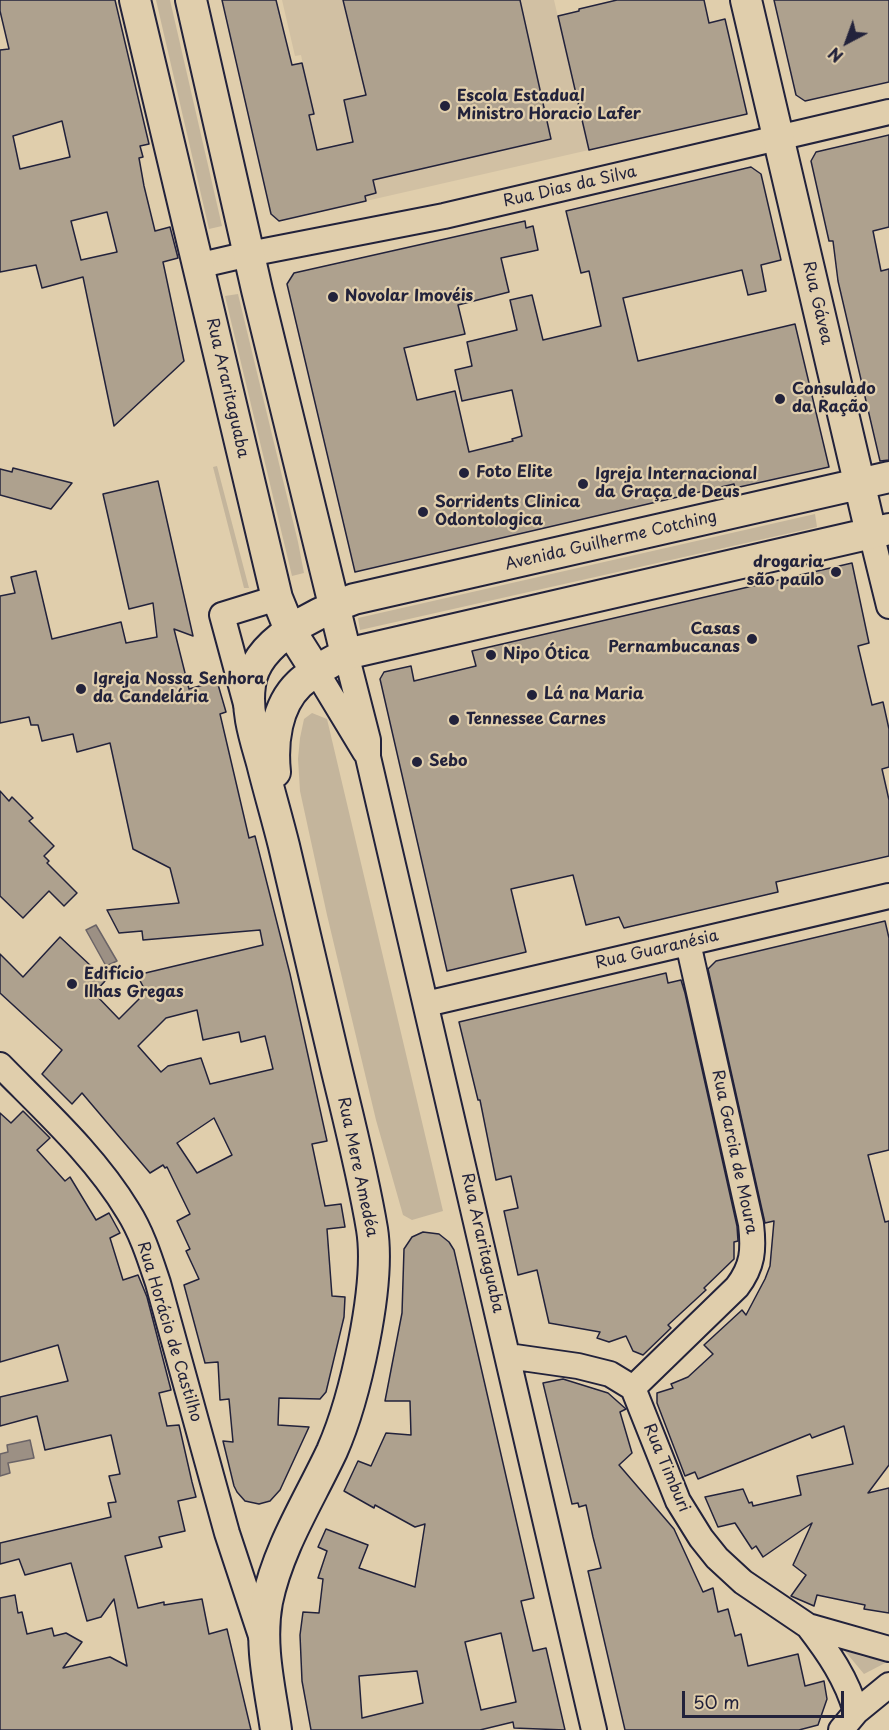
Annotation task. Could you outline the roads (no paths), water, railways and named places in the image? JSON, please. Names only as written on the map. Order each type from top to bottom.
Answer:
[{"type":"main road","name":"Rua Araritaguaba","points":[[135,0],[278,598],[290,630],[316,671]]},
{"type":"main road","name":"Rua Araritaguaba","points":[[191,0],[249,254],[346,654]]},
{"type":"main road","name":"Rua Gávea","points":[[746,0],[860,484],[880,531]]},
{"type":"main road","name":"Avenida Guilherme Cotching","points":[[334,606],[363,597],[889,477]]},
{"type":"main road","points":[[346,654],[880,531]]},
{"type":"main road","name":"Rua Mere Amedéa","points":[[276,1730],[262,1641],[267,1603],[275,1573],[290,1534],[334,1447],[350,1396],[367,1325],[374,1264],[373,1232],[360,1169],[251,720],[250,684],[265,654],[290,630],[334,606]]},
{"type":"main road","name":"Rua Mere Amedéa","points":[[274,808],[278,792],[273,741],[285,704],[295,689],[316,671],[346,654]]},
{"type":"street","name":"Rua Dias da Silva","points":[[197,266],[444,216],[889,112]]},
{"type":"street","name":"Rua Gávea","points":[[880,531],[889,606]]},
{"type":"street","points":[[251,720],[222,615],[278,598]]},
{"type":"street","name":"Rua Araritaguaba","points":[[346,654],[368,740],[368,757],[594,1730]]},
{"type":"street","name":"Rua Araritaguaba","points":[[316,671],[368,757]]},
{"type":"street","name":"Rua Guaranésia","points":[[426,1004],[889,896]]},
{"type":"street","name":"Rua Garcia de Moura","points":[[633,1388],[737,1287],[746,1275],[754,1245],[688,943]]},
{"type":"street","name":"Rua Horácio de Castilho","points":[[0,1065],[97,1167],[129,1211],[146,1248],[158,1283],[227,1533],[262,1641]]},
{"type":"street","points":[[508,1356],[566,1364],[610,1374],[633,1388]]},
{"type":"street","name":"Rua Timburi","points":[[633,1388],[678,1501],[700,1538],[743,1582],[807,1626]]},
{"type":"street","points":[[807,1626],[889,1649]]},
{"type":"street","points":[[807,1626],[824,1647],[844,1679],[848,1721]]},
{"type":"street","points":[[848,1721],[889,1685]]},
{"type":"place","name":"Escola Estadual Ministro Horacio Lafer","points":[[445,106]]},
{"type":"place","name":"Novolar Imovéis","points":[[333,297]]},
{"type":"place","name":"Consulado da Ração","points":[[780,399]]},
{"type":"place","name":"Foto Elite","points":[[464,473]]},
{"type":"place","name":"Igreja Internacional da Graça de Deus","points":[[583,484]]},
{"type":"place","name":"Sorridents Clinica Odontologica","points":[[423,512]]},
{"type":"place","name":"drogaria são paulo","points":[[836,572]]},
{"type":"place","name":"Casas Pernambucanas","points":[[752,639]]},
{"type":"place","name":"Nipo Ótica","points":[[491,655]]},
{"type":"place","name":"Igreja Nossa Senhora da Candelária","points":[[81,689]]},
{"type":"place","name":"Lá na Maria","points":[[532,695]]},
{"type":"place","name":"Tennessee Carnes","points":[[454,720]]},
{"type":"place","name":"Sebo","points":[[417,762]]},
{"type":"place","name":"Edifício Ilhas Gregas","points":[[72,984]]}]
